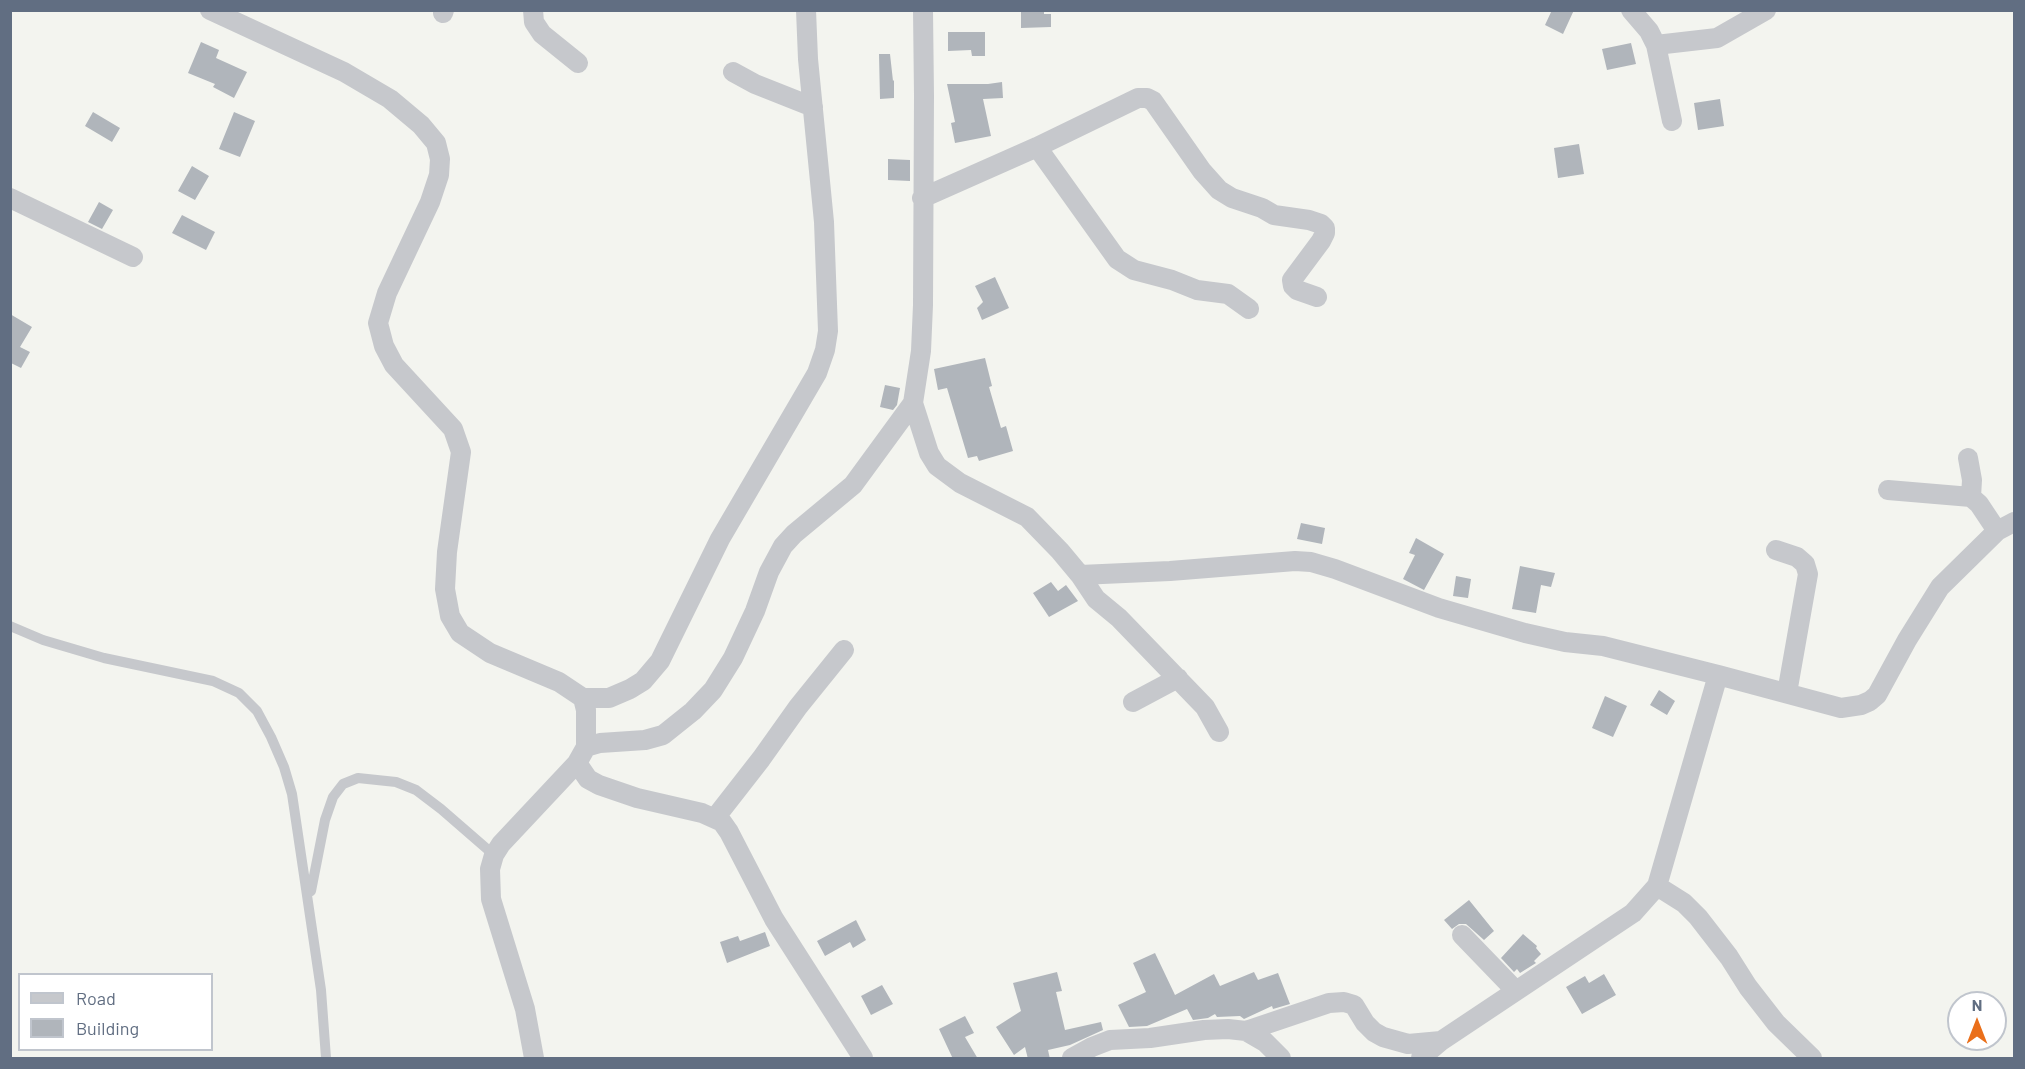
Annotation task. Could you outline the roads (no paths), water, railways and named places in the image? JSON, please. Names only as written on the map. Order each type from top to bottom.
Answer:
[{"type":"street","points":[[210,10],[344,72],[390,99],[436,142],[440,159],[440,175],[430,202],[387,293],[378,323],[384,346],[394,365],[453,429],[461,452],[447,552],[445,589],[450,616],[460,633],[490,653],[559,682],[583,698],[609,698],[630,689],[644,681],[660,661],[720,539],[817,373],[825,350],[828,331],[824,222],[808,59],[806,10]]},
{"type":"street","points":[[533,10],[534,22],[542,34],[579,63]]},
{"type":"street","points":[[922,10],[924,96],[921,351],[913,404],[929,453],[937,466],[960,483],[1027,517],[1060,551],[1096,599],[1111,610],[1205,707],[1219,732]]},
{"type":"street","points":[[1631,10],[1649,31],[1656,45],[1672,121]]},
{"type":"street","points":[[1656,45],[1710,40],[1724,36],[1766,10]]},
{"type":"street","points":[[733,72],[755,84],[813,107]]},
{"type":"street","points":[[922,198],[1037,147],[1138,98],[1147,98],[1153,101],[1202,171],[1219,189],[1233,198],[1262,208],[1274,215],[1309,220],[1325,228],[1321,241],[1292,280],[1297,290],[1317,297]]},
{"type":"street","points":[[1037,147],[1117,259],[1134,270],[1172,280],[1197,290],[1228,294],[1249,309]]},
{"type":"street","points":[[10,198],[133,257]]},
{"type":"street","points":[[534,1059],[525,1009],[491,899],[489,882],[494,855],[582,755],[600,743],[645,740],[663,735],[693,711],[713,690],[733,658],[755,611],[769,572],[783,546],[794,534],[853,485],[913,404]]},
{"type":"street","points":[[1968,458],[1972,480],[1971,497]]},
{"type":"street","points":[[1080,575],[1170,571],[1295,561],[1311,562],[1439,608],[1525,633],[1565,642],[1603,646],[1841,708],[1861,705],[1878,695],[1906,640],[1940,587],[2006,526],[1971,497],[1888,490]]},
{"type":"street","points":[[1776,550],[1797,557],[1805,564],[1808,574],[1787,693]]},
{"type":"street","points":[[715,818],[844,650]]},
{"type":"street","points":[[1421,1059],[1442,1041],[1633,913],[1657,886],[1718,675]]},
{"type":"street","points":[[1133,702],[1179,678]]},
{"type":"street","points":[[583,698],[586,710],[582,755],[588,779],[637,798],[691,810],[722,822],[774,919],[862,1059]]},
{"type":"street","points":[[1657,886],[1684,903],[1698,917],[1776,1023],[1812,1059]]},
{"type":"street","points":[[1461,936],[1516,991]]},
{"type":"street","points":[[1072,1059],[1110,1040],[1150,1038],[1204,1030],[1246,1031],[1329,1003],[1344,1002],[1354,1005],[1365,1023],[1383,1037],[1408,1044],[1442,1041]]},
{"type":"street","points":[[1246,1031],[1265,1042],[1281,1059]]},
{"type":"lane","points":[[10,626],[43,640],[94,655],[213,681],[238,693],[257,711],[284,766],[292,794],[321,990],[326,1059]]},
{"type":"lane","points":[[309,900],[323,828],[333,797],[343,783],[358,778],[396,782],[416,790],[494,855]]}]
